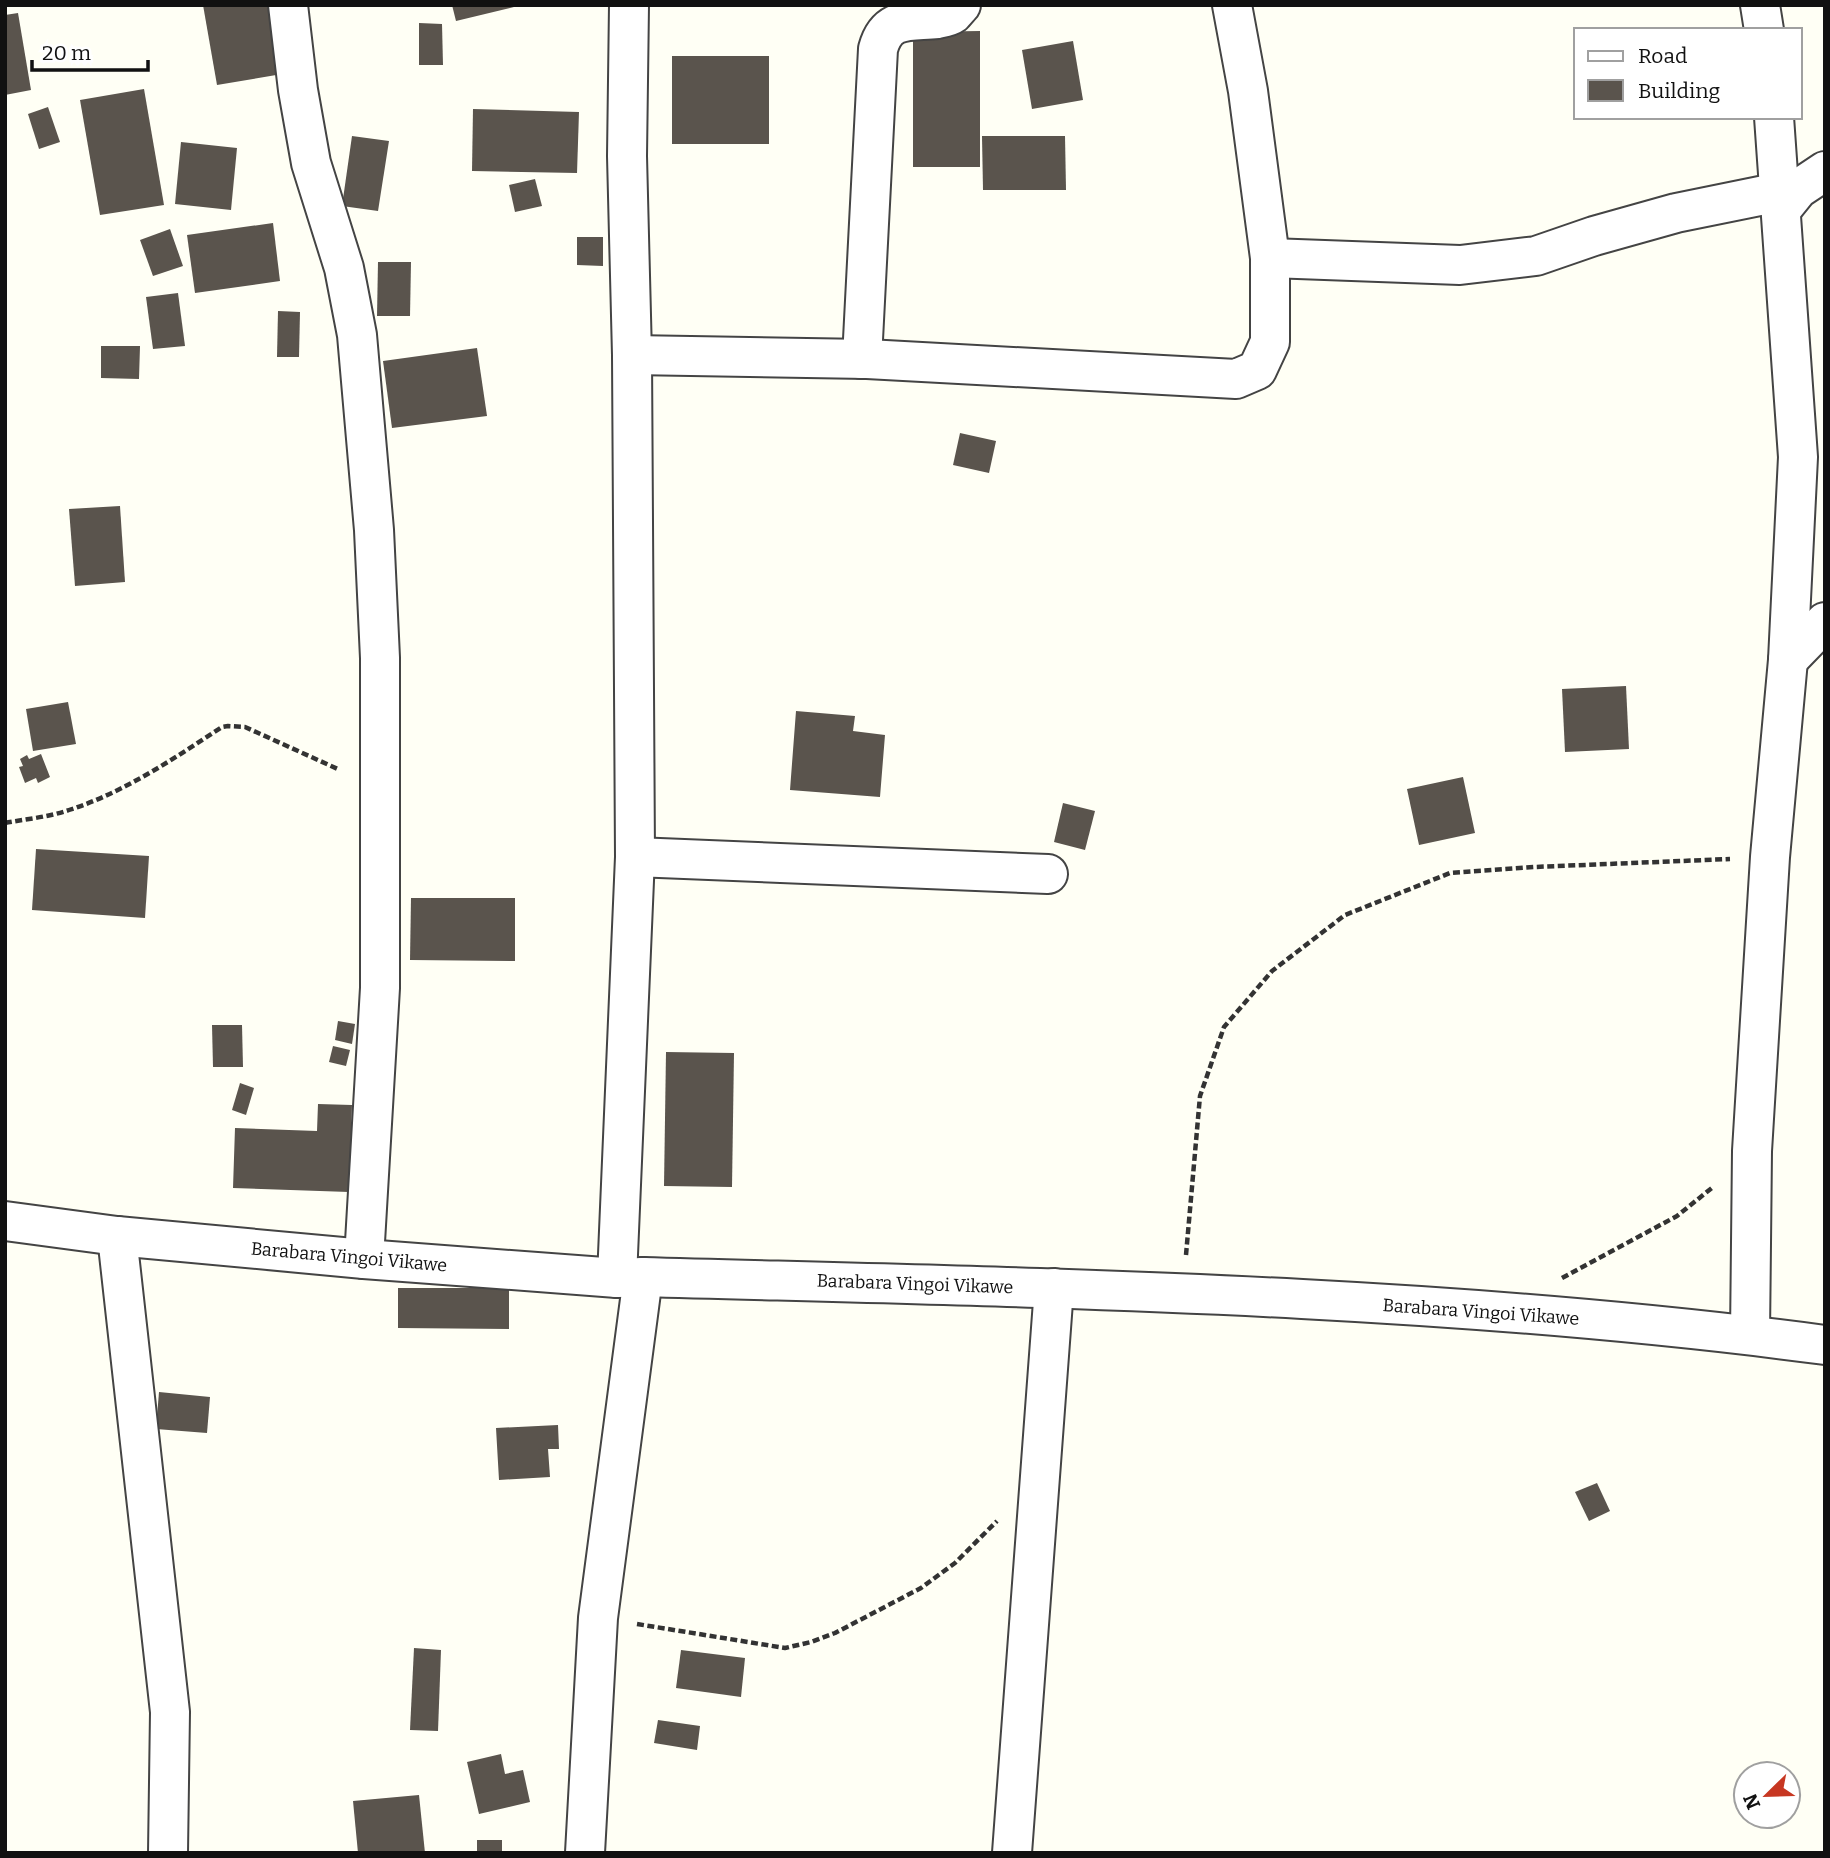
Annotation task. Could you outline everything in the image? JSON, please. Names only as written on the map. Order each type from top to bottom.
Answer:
[{"type":"street","points":[[288,5],[298,90],[311,163],[344,268],[357,335],[374,530],[380,657],[380,988],[364,1259]]},
{"type":"street","points":[[585,1853],[598,1618],[630,1278],[635,857],[632,355],[627,156],[629,5]]},
{"type":"street","points":[[862,359],[878,49],[885,31],[894,24],[944,18],[954,13],[961,5]]},
{"type":"street","points":[[632,355],[862,359],[1236,379],[1257,370],[1270,342],[1269,258],[1248,91],[1232,5]]},
{"type":"street","points":[[1760,5],[1764,28]]},
{"type":"street","points":[[1750,1335],[1752,1151],[1770,858],[1787,660],[1798,457],[1774,119]]},
{"type":"street","points":[[1269,258],[1460,265],[1536,256],[1676,213],[1780,201],[1825,171]]},
{"type":"street","points":[[1787,660],[1825,622]]},
{"type":"street","points":[[635,857],[1048,874]]},
{"type":"street","points":[[5,1213],[6,1221]]},
{"type":"street","name":"Barabara Vingoi Vikawe","points":[[6,1221],[117,1236],[364,1259],[630,1278],[1054,1288],[1314,1300],[1500,1312],[1750,1335],[1825,1345]]},
{"type":"street","points":[[117,1236],[170,1712],[168,1853]]},
{"type":"street","points":[[1012,1853],[1054,1288]]},
{"type":"path","points":[[5,823],[67,811],[100,799],[134,783],[222,727],[228,726],[245,727],[380,787]]},
{"type":"path","points":[[1183,1294],[1200,1096],[1224,1027],[1272,971],[1345,915],[1450,873],[1770,858]]},
{"type":"path","points":[[1554,1282],[1677,1216],[1722,1181],[1752,1151]]},
{"type":"path","points":[[598,1618],[785,1648],[811,1642],[835,1633],[921,1588],[955,1563],[1041,1478]]},
{"type":"building","points":[[203,5],[276,5],[288,73],[217,85]]},
{"type":"building","points":[[452,5],[518,5],[518,6],[456,21]]},
{"type":"building","points":[[18,13],[31,90],[5,95],[5,15]]},
{"type":"building","points":[[419,23],[442,24],[443,65],[419,65]]},
{"type":"building","points":[[980,31],[980,167],[913,167],[913,32]]},
{"type":"building","points":[[1073,41],[1083,100],[1032,109],[1022,50]]},
{"type":"building","points":[[672,56],[769,56],[769,144],[672,144]]},
{"type":"building","points":[[144,89],[164,205],[100,215],[80,100]]},
{"type":"building","points":[[48,107],[60,142],[39,149],[28,114]]},
{"type":"building","points":[[473,109],[579,112],[577,173],[472,171]]},
{"type":"building","points":[[352,136],[389,141],[378,211],[342,206]]},
{"type":"building","points":[[982,136],[1065,136],[1066,190],[983,190]]},
{"type":"building","points":[[181,142],[237,148],[231,210],[175,204]]},
{"type":"building","points":[[535,179],[542,206],[515,212],[509,185]]},
{"type":"building","points":[[273,223],[280,281],[195,293],[187,235]]},
{"type":"building","points":[[170,229],[183,266],[153,276],[140,240]]},
{"type":"building","points":[[577,237],[603,237],[603,266],[577,265]]},
{"type":"building","points":[[378,262],[411,262],[410,316],[377,316]]},
{"type":"building","points":[[178,293],[185,346],[153,349],[146,297]]},
{"type":"building","points":[[278,311],[300,312],[299,357],[277,357]]},
{"type":"building","points":[[101,346],[140,346],[139,379],[101,378]]},
{"type":"building","points":[[477,348],[487,416],[392,428],[383,361]]},
{"type":"building","points":[[960,433],[996,441],[989,473],[953,465]]},
{"type":"building","points":[[120,506],[125,582],[75,586],[69,509]]},
{"type":"building","points":[[1626,686],[1629,749],[1565,752],[1562,689]]},
{"type":"building","points":[[68,702],[76,744],[33,751],[26,709]]},
{"type":"building","points":[[796,711],[855,716],[853,731],[885,735],[880,797],[790,790]]},
{"type":"building","points":[[41,754],[50,777],[38,783],[36,778],[25,783],[19,767],[23,766],[20,759],[27,755],[29,759]]},
{"type":"building","points":[[1463,777],[1475,833],[1419,845],[1407,789]]},
{"type":"building","points":[[1063,803],[1095,811],[1085,850],[1054,842]]},
{"type":"building","points":[[36,849],[149,856],[145,918],[32,910]]},
{"type":"building","points":[[411,898],[515,898],[515,961],[410,960]]},
{"type":"building","points":[[338,1021],[355,1024],[352,1044],[335,1040]]},
{"type":"building","points":[[212,1025],[242,1025],[243,1067],[213,1067]]},
{"type":"building","points":[[333,1046],[350,1050],[346,1066],[329,1062]]},
{"type":"building","points":[[666,1052],[734,1053],[732,1187],[664,1186]]},
{"type":"building","points":[[240,1083],[254,1088],[246,1115],[232,1110]]},
{"type":"building","points":[[318,1104],[352,1105],[349,1192],[233,1188],[235,1128],[317,1131]]},
{"type":"building","points":[[398,1288],[509,1288],[509,1329],[398,1328]]},
{"type":"building","points":[[159,1392],[210,1397],[207,1433],[156,1429]]},
{"type":"building","points":[[558,1425],[559,1449],[548,1449],[550,1477],[499,1480],[496,1428]]},
{"type":"building","points":[[1597,1483],[1610,1511],[1589,1521],[1575,1492]]},
{"type":"building","points":[[414,1648],[441,1650],[438,1731],[410,1730]]},
{"type":"building","points":[[681,1650],[745,1658],[741,1697],[676,1688]]},
{"type":"building","points":[[658,1720],[700,1726],[697,1750],[654,1743]]},
{"type":"building","points":[[501,1754],[505,1774],[523,1770],[530,1802],[479,1814],[467,1762]]},
{"type":"building","points":[[419,1795],[425,1853],[358,1853],[353,1801]]},
{"type":"building","points":[[477,1840],[502,1840],[502,1853],[477,1853]]}]
